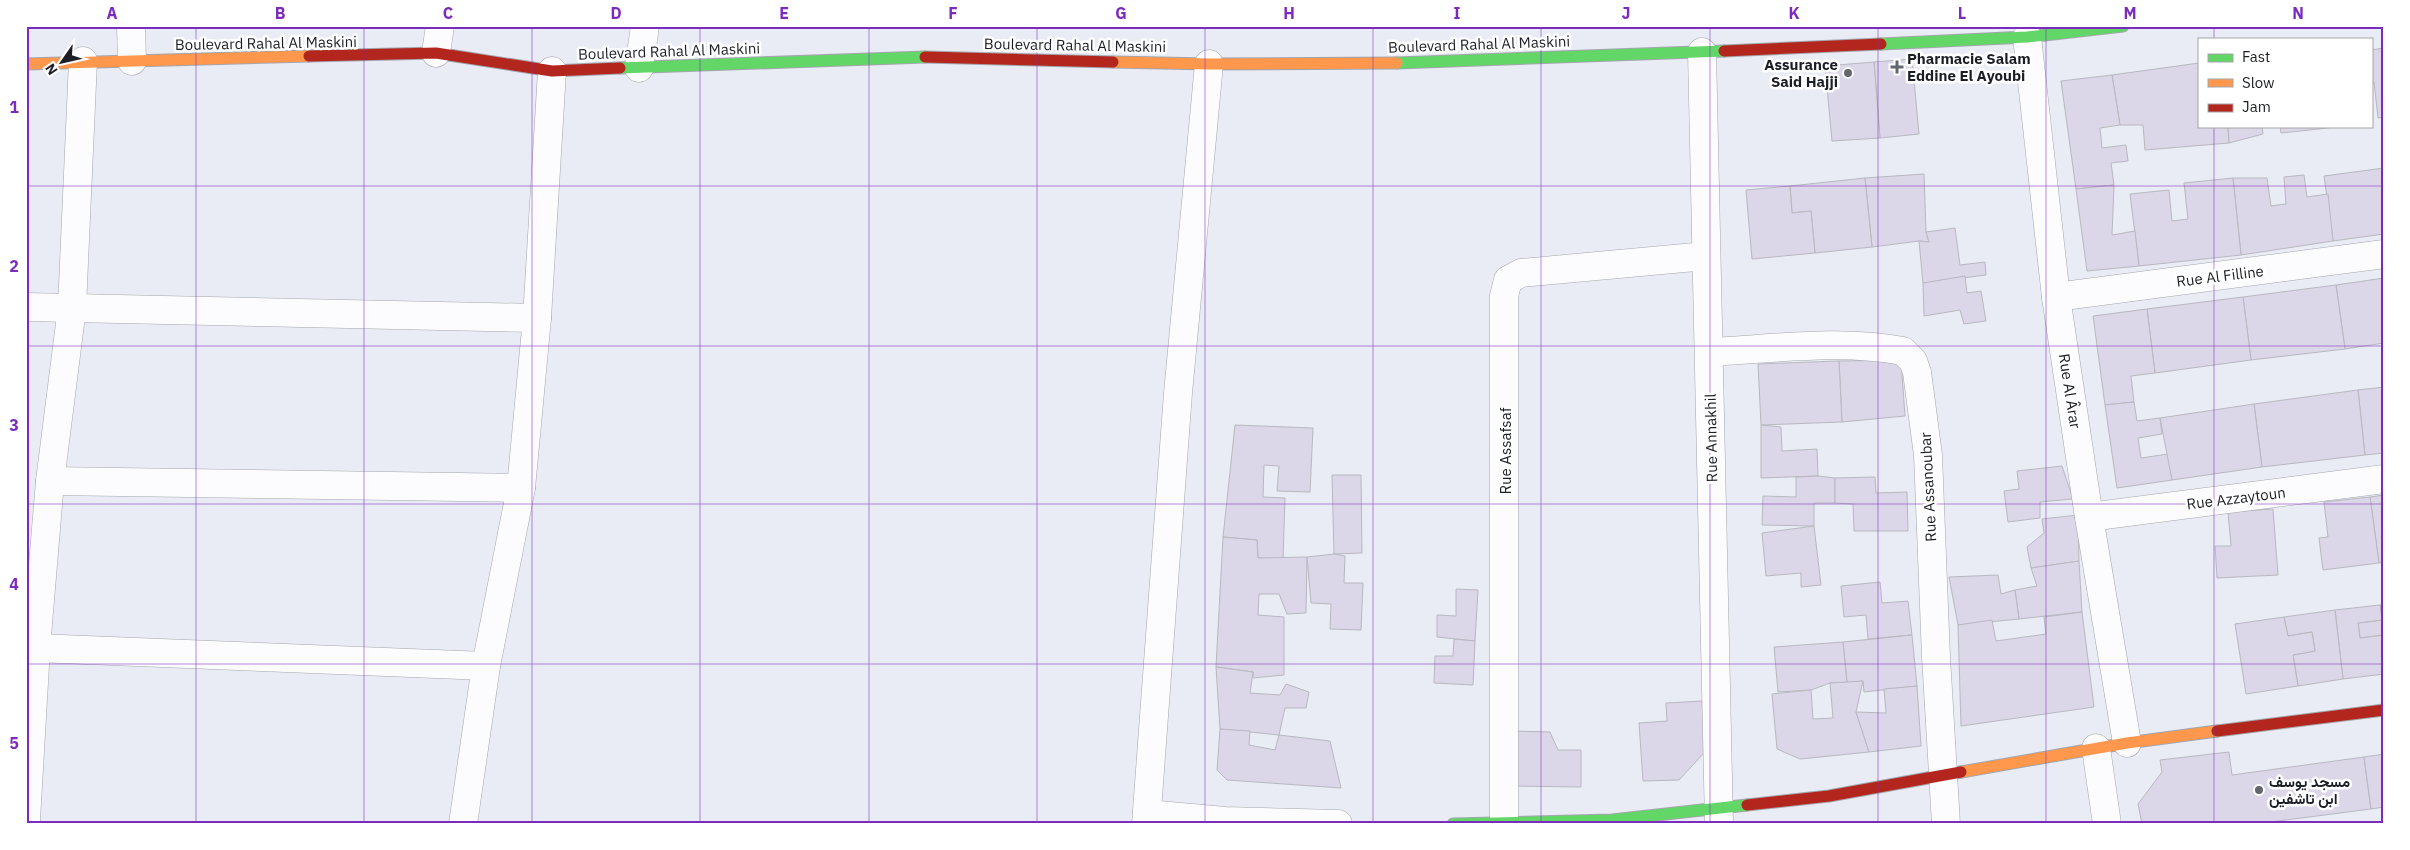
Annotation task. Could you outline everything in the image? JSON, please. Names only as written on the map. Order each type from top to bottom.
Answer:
[{"type":"street","points":[[131,26],[132,61]]},
{"type":"street","points":[[436,53],[440,26]]},
{"type":"street","points":[[639,68],[645,26]]},
{"type":"street","name":"Boulevard Rahal Al Maskini","points":[[26,64],[436,53],[552,71],[935,57],[1209,64],[1433,63],[1574,55],[1702,52],[2027,37],[2123,26]]},
{"type":"street","name":"Rue Al Ârar","points":[[2027,37],[2056,297],[2089,518],[2127,742]]},
{"type":"street","name":"Rue Annakhil","points":[[1702,52],[1719,816]]},
{"type":"street","points":[[26,820],[36,648],[50,481],[72,308],[83,61]]},
{"type":"street","points":[[1209,64],[1178,393],[1146,819],[1338,824]]},
{"type":"street","points":[[463,824],[486,666],[521,488],[537,318],[552,71]]},
{"type":"street","name":"Rue Al Filline","points":[[2056,297],[2384,254]]},
{"type":"street","name":"Rue Assafsaf","points":[[1504,822],[1504,296],[1508,280],[1522,273],[1706,256]]},
{"type":"street","points":[[26,307],[537,318]]},
{"type":"street","name":"Rue Assanoubar","points":[[1709,352],[1824,346],[1858,347],[1903,351],[1913,361],[1917,372],[1928,455],[1936,657],[1945,777],[1946,824]]},
{"type":"street","name":"Rue Azzaytoun","points":[[2089,518],[2384,479]]},
{"type":"street","points":[[50,481],[521,488]]},
{"type":"street","points":[[36,648],[486,666]]},
{"type":"street","points":[[1453,824],[1719,816],[1945,777],[2127,742],[2384,710]]},
{"type":"street","points":[[2096,748],[2107,824]]},
{"type":"building","points":[[2384,48],[2384,117],[2378,118],[2374,82],[2372,82],[2372,50]]},
{"type":"building","points":[[1912,59],[1919,134],[1880,138],[1874,62]]},
{"type":"building","points":[[1874,62],[1880,138],[1832,141],[1825,66]]},
{"type":"building","points":[[2198,63],[2198,128],[2228,128],[2229,143],[2145,150],[2143,125],[2120,125],[2112,75]]},
{"type":"building","points":[[2112,75],[2120,125],[2100,128],[2102,148],[2126,145],[2128,161],[2111,163],[2114,185],[2076,189],[2061,81]]},
{"type":"building","points":[[2228,128],[2262,128],[2263,134],[2229,143]]},
{"type":"building","points":[[2280,128],[2319,128],[2319,129],[2281,133]]},
{"type":"building","points":[[2384,168],[2384,234],[2333,241],[2324,176]]},
{"type":"building","points":[[1924,174],[1926,232],[1929,242],[1919,241],[1872,247],[1865,178]]},
{"type":"building","points":[[2304,175],[2307,197],[2328,194],[2333,241],[2241,255],[2233,178],[2267,178],[2271,206],[2286,204],[2284,177]]},
{"type":"building","points":[[1865,178],[1872,247],[1815,253],[1811,211],[1792,213],[1790,186]]},
{"type":"building","points":[[2233,178],[2241,255],[2139,266],[2130,194],[2169,190],[2172,221],[2188,219],[2184,183]]},
{"type":"building","points":[[2114,185],[2112,235],[2135,231],[2139,266],[2087,271],[2076,189]]},
{"type":"building","points":[[1790,186],[1792,213],[1811,211],[1815,253],[1752,259],[1746,190]]},
{"type":"building","points":[[1955,228],[1960,265],[1985,262],[1986,275],[1923,283],[1919,241],[1929,242],[1926,232]]},
{"type":"building","points":[[1965,276],[1967,293],[1981,291],[1986,321],[1964,324],[1960,310],[1924,316],[1923,283]]},
{"type":"building","points":[[2384,278],[2384,343],[2345,349],[2336,285]]},
{"type":"building","points":[[2336,285],[2345,349],[2251,360],[2243,297]]},
{"type":"building","points":[[2243,297],[2251,360],[2155,373],[2147,309]]},
{"type":"building","points":[[2147,309],[2155,373],[2131,376],[2134,402],[2105,405],[2093,316]]},
{"type":"building","points":[[1901,360],[1905,416],[1842,422],[1839,361]]},
{"type":"building","points":[[1839,361],[1842,422],[1761,425],[1758,364]]},
{"type":"building","points":[[2384,387],[2384,453],[2365,455],[2358,390]]},
{"type":"building","points":[[2358,390],[2365,455],[2262,467],[2254,404]]},
{"type":"building","points":[[2134,402],[2137,421],[2160,418],[2162,434],[2138,438],[2141,458],[2168,454],[2172,480],[2117,488],[2105,405]]},
{"type":"building","points":[[2254,404],[2262,467],[2172,480],[2160,418]]},
{"type":"building","points":[[1235,425],[1313,428],[1310,492],[1277,491],[1279,466],[1264,465],[1263,497],[1285,498],[1283,559],[1258,558],[1257,540],[1223,537]]},
{"type":"building","points":[[1761,425],[1781,427],[1782,451],[1817,449],[1818,476],[1761,478]]},
{"type":"building","points":[[2062,466],[2073,499],[2040,502],[2040,518],[2008,522],[2004,491],[2019,489],[2017,471]]},
{"type":"building","points":[[1332,475],[1361,475],[1362,553],[1334,554]]},
{"type":"building","points":[[1818,476],[1835,478],[1835,503],[1814,503],[1814,526],[1762,525],[1763,496],[1796,497],[1796,477]]},
{"type":"building","points":[[1875,477],[1876,493],[1907,492],[1908,531],[1854,531],[1853,504],[1835,503],[1835,478]]},
{"type":"building","points":[[2384,495],[2384,562],[2379,563],[2370,497]]},
{"type":"building","points":[[2370,497],[2379,563],[2323,570],[2319,538],[2328,537],[2324,502]]},
{"type":"building","points":[[2273,509],[2278,575],[2217,578],[2215,546],[2231,546],[2228,512]]},
{"type":"building","points":[[2078,515],[2079,561],[2031,568],[2027,547],[2044,533],[2042,519]]},
{"type":"building","points":[[1814,526],[1821,585],[1801,587],[1801,573],[1766,576],[1762,533]]},
{"type":"building","points":[[1223,537],[1257,540],[1258,558],[1307,557],[1306,613],[1287,614],[1279,594],[1259,594],[1258,615],[1284,617],[1284,675],[1253,678],[1253,672],[1216,667]]},
{"type":"building","points":[[1334,554],[1345,556],[1344,583],[1363,583],[1361,630],[1330,629],[1331,604],[1311,603],[1307,557]]},
{"type":"building","points":[[2079,561],[2082,612],[2019,619],[2015,590],[2037,586],[2031,568]]},
{"type":"building","points":[[1998,575],[2001,594],[2015,590],[2019,619],[1958,625],[1949,577]]},
{"type":"building","points":[[1880,582],[1882,603],[1908,601],[1912,635],[1868,639],[1866,615],[1844,617],[1841,586]]},
{"type":"building","points":[[1456,589],[1478,590],[1475,641],[1437,637],[1437,615],[1456,616]]},
{"type":"building","points":[[2384,604],[2384,635],[2360,638],[2358,623],[2382,620],[2380,605]]},
{"type":"building","points":[[2380,605],[2382,620],[2358,623],[2360,638],[2384,635],[2384,674],[2343,679],[2335,610]]},
{"type":"building","points":[[2335,610],[2343,679],[2298,686],[2293,655],[2315,651],[2312,632],[2288,636],[2284,617]]},
{"type":"building","points":[[2082,612],[2094,707],[1961,726],[1958,625],[1992,620],[1996,641],[2046,634],[2044,617]]},
{"type":"building","points":[[2284,617],[2288,636],[2312,632],[2315,651],[2293,655],[2298,686],[2246,694],[2235,624]]},
{"type":"building","points":[[1912,635],[1917,686],[1864,692],[1863,681],[1847,683],[1843,642]]},
{"type":"building","points":[[1454,639],[1475,641],[1473,685],[1434,683],[1435,656],[1453,656]]},
{"type":"building","points":[[1843,642],[1847,683],[1830,683],[1811,690],[1778,692],[1774,647]]},
{"type":"building","points":[[1216,667],[1253,672],[1250,693],[1280,695],[1286,684],[1309,692],[1306,708],[1285,708],[1279,735],[1220,729]]},
{"type":"building","points":[[1863,681],[1856,712],[1869,752],[1800,759],[1777,749],[1772,694],[1811,690],[1813,719],[1833,718],[1830,683]]},
{"type":"building","points":[[1917,686],[1921,746],[1869,752],[1856,712],[1886,713],[1884,689]]},
{"type":"building","points":[[1702,701],[1705,752],[1679,780],[1643,781],[1639,723],[1667,721],[1666,703]]},
{"type":"building","points":[[1220,729],[1250,731],[1249,745],[1275,750],[1279,735],[1330,741],[1341,788],[1227,780],[1217,770]]},
{"type":"building","points":[[1513,731],[1550,732],[1558,750],[1581,750],[1581,787],[1512,786]]},
{"type":"building","name":"مسجد يوسف ابن تاشفين","points":[[2229,752],[2232,775],[2364,757],[2371,809],[2255,824],[2142,824],[2138,804],[2162,772],[2160,760]]},
{"type":"building","points":[[2384,754],[2384,807],[2371,809],[2364,757]]},
{"type":"traffic: fast","points":[[1881,44],[2027,37],[2123,26]]},
{"type":"traffic: fast","points":[[1397,63],[1724,51]]},
{"type":"traffic: fast","points":[[620,68],[925,57]]},
{"type":"traffic: fast","points":[[1453,824],[1612,820],[1747,805]]},
{"type":"traffic: slow","points":[[26,64],[309,56]]},
{"type":"traffic: slow","points":[[1113,62],[1209,64],[1397,63]]},
{"type":"traffic: slow","points":[[1961,772],[2127,743],[2217,731]]},
{"type":"traffic: jam","points":[[1724,51],[1881,44]]},
{"type":"traffic: jam","points":[[309,56],[436,53],[552,71],[620,68]]},
{"type":"traffic: jam","points":[[925,57],[1113,62]]},
{"type":"traffic: jam","points":[[2217,731],[2384,710]]},
{"type":"traffic: jam","points":[[1747,805],[1829,796],[1961,772]]},
{"type":"place","name":"Pharmacie Salam Eddine El Ayoubi","points":[[1897,67]]},
{"type":"place","name":"Assurance Said Hajji","points":[[1848,73]]},
{"type":"place","name":"مسجد يوسف ابن تاشفين","points":[[2259,790]]}]
